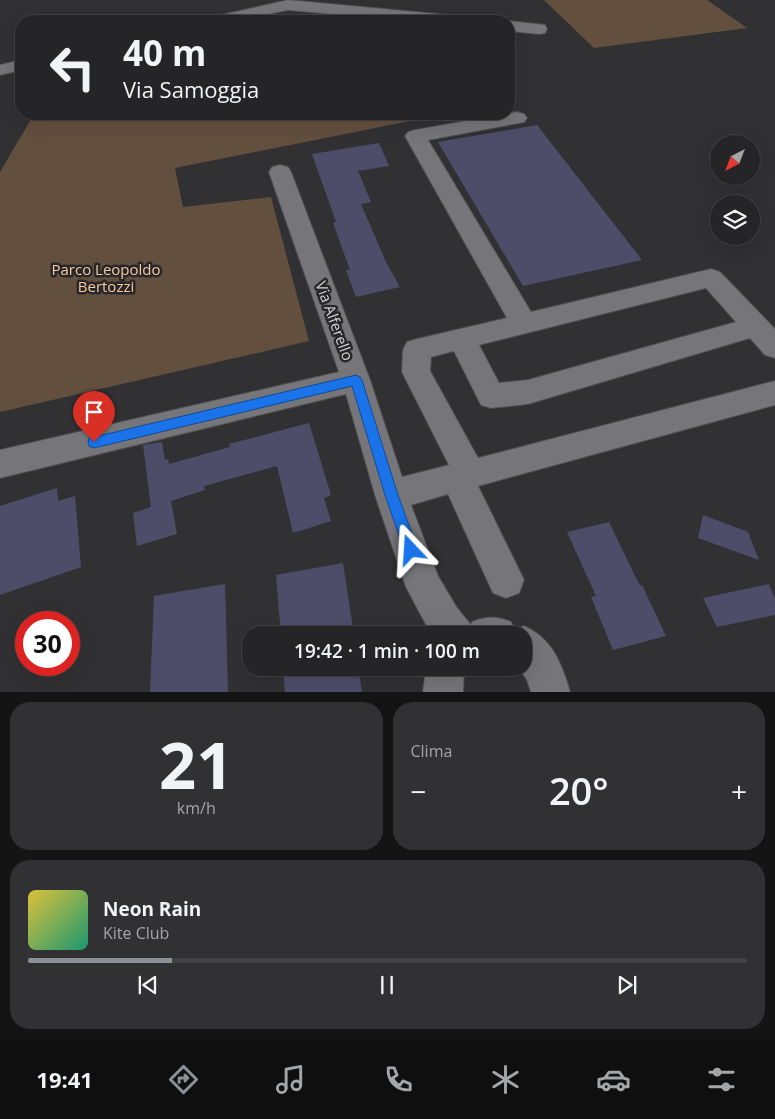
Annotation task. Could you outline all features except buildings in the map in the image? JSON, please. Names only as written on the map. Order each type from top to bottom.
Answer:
[{"type":"street","points":[[242,15],[288,5],[316,3],[411,15]]},
{"type":"street","points":[[515,27],[538,29]]},
{"type":"street","points":[[0,70],[15,66]]},
{"type":"street","points":[[506,120],[414,136],[524,324]]},
{"type":"street","name":"Via Alferello","points":[[280,172],[356,380],[391,495],[424,588],[448,626]]},
{"type":"street","points":[[506,580],[464,476],[416,372],[417,350],[711,278],[775,347]]},
{"type":"street","points":[[462,339],[491,396],[528,392],[756,326]]},
{"type":"street","points":[[0,464],[356,380]]},
{"type":"street","points":[[391,495],[775,393]]},
{"type":"street","points":[[532,653],[546,673],[551,692]]},
{"type":"street","points":[[443,692],[444,676]]},
{"type":"green space","points":[[544,0],[707,0],[747,28],[594,48]]},
{"type":"green space","name":"Parco Leopoldo Bertozzi","points":[[30,120],[415,120],[175,168],[183,207],[271,197],[309,341],[0,412],[0,172]]},
{"type":"route","points":[[94,442],[356,380],[391,495],[411,550]]}]
